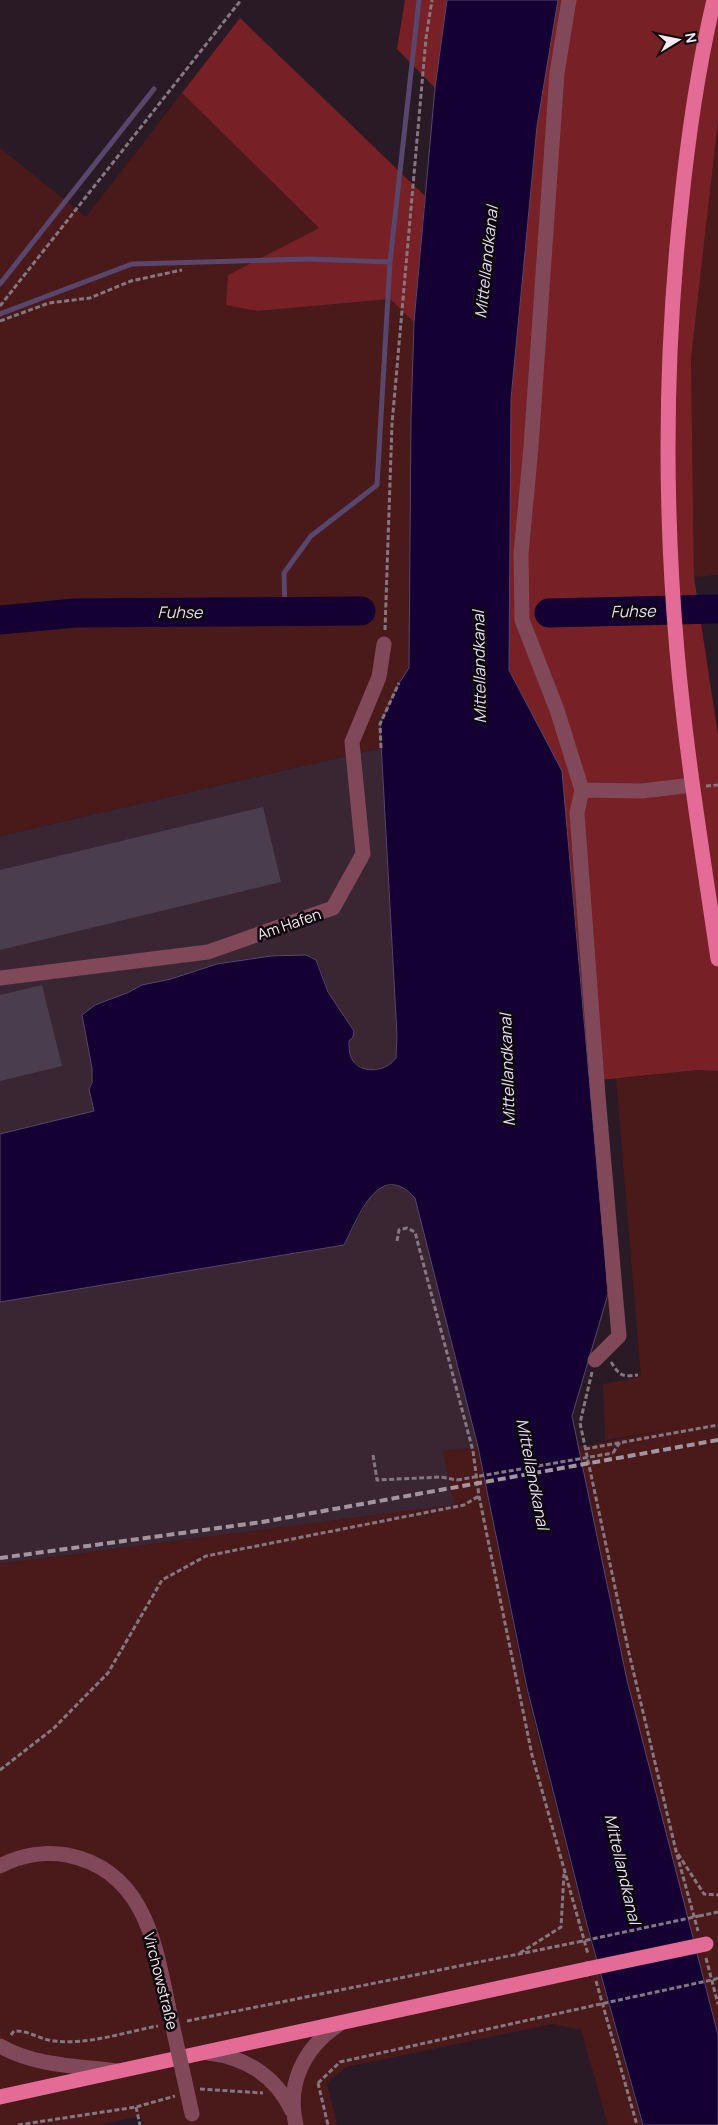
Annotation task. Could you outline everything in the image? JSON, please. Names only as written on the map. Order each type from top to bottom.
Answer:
[{"type":"main road","points":[[714,0],[686,153],[674,273],[667,382],[668,484],[677,651],[692,785],[718,959]]},
{"type":"main road","points":[[0,2097],[707,1945]]},
{"type":"street","points":[[569,0],[557,73],[531,447],[521,554],[522,620],[557,710],[582,790],[576,813],[619,1336],[599,1355]]},
{"type":"street","name":"Am Hafen","points":[[0,978],[208,952],[332,908],[363,854],[352,742],[379,677],[384,644]]},
{"type":"street","points":[[582,790],[642,791],[692,785]]},
{"type":"street","name":"Virchowstraße","points":[[0,1866],[31,1855],[60,1854],[87,1861],[111,1875],[130,1893],[143,1915],[157,1955],[193,2119]]},
{"type":"street","points":[[295,2120],[293,2103],[296,2078],[309,2052],[317,2041],[338,2025]]},
{"type":"street","points":[[1,2046],[38,2060],[118,2071]]},
{"type":"street","points":[[208,2052],[221,2054],[247,2063],[275,2085],[286,2099],[295,2120]]},
{"type":"path","points":[[0,306],[241,0]]},
{"type":"path","points":[[384,644],[392,424],[426,38],[432,0]]},
{"type":"path","points":[[0,321],[50,303],[90,298],[131,281],[182,270]]},
{"type":"path","points":[[381,748],[380,724],[399,683]]},
{"type":"path","points":[[397,1241],[399,1230],[407,1228],[415,1232],[473,1451],[479,1496],[532,1755],[591,1969],[637,2125]]},
{"type":"path","points":[[638,1375],[625,1376],[599,1355],[580,1423],[629,1653],[676,1851],[707,1945],[718,2004]]},
{"type":"path","points":[[586,1449],[718,1425]]},
{"type":"path","points":[[373,1455],[377,1480],[441,1477],[456,1480],[613,1453],[620,1442]]},
{"type":"path","points":[[0,1770],[54,1728],[108,1673],[162,1580],[206,1556],[464,1504],[479,1496]]},
{"type":"path","points":[[676,1851],[704,1894],[718,1895]]},
{"type":"path","points":[[518,1954],[561,1928],[565,1871]]},
{"type":"path","points":[[180,2022],[718,1912]]},
{"type":"path","points":[[318,2083],[340,2062],[717,1978]]},
{"type":"path","points":[[1,2046],[14,2031],[23,2030],[53,2041],[61,2041],[84,2040],[161,2026]]},
{"type":"path","points":[[296,2078],[318,2083]]},
{"type":"path","points":[[318,2083],[328,2125]]},
{"type":"path","points":[[191,2092],[200,2089],[262,2094],[275,2085]]},
{"type":"path","points":[[18,2125],[136,2107],[182,2094]]},
{"type":"path","points":[[136,2107],[140,2125]]},
{"type":"shaded area","points":[[405,0],[447,0],[435,88],[397,49]]},
{"type":"shaded area","points":[[558,0],[718,0],[718,121],[691,359],[694,577],[718,735],[718,1071],[699,1070],[590,1081],[567,825],[509,670],[511,399],[537,126]]},
{"type":"shaded area","points":[[240,18],[425,196],[414,322],[390,299],[258,311],[226,305],[228,275],[319,228],[182,93]]},
{"type":"shaded area","points":[[182,93],[319,228],[228,275],[259,311],[390,299],[414,322],[409,668],[399,683],[380,724],[381,748],[0,836],[0,148],[86,217]]},
{"type":"shaded area","points":[[718,121],[718,575],[694,577],[691,359]]},
{"type":"shaded area","points":[[381,748],[397,1035],[396,1058],[392,1063],[381,1068],[367,1070],[353,1061],[350,1054],[349,1040],[354,1031],[331,998],[319,965],[312,956],[271,956],[239,960],[217,964],[171,979],[142,985],[95,1005],[82,1015],[92,1068],[92,1083],[89,1089],[94,1111],[0,1134],[0,836]]},
{"type":"shaded area","points":[[699,1070],[718,1071],[718,2035],[627,1680],[577,1447],[672,1429],[605,1440],[603,1384],[641,1377],[616,1079]]},
{"type":"shaded area","points":[[396,1185],[408,1189],[416,1198],[478,1447],[443,1451],[455,1505],[0,1564],[0,1302],[344,1245],[372,1193],[379,1188]]},
{"type":"shaded area","points":[[478,1447],[525,1686],[586,1925],[642,2125],[608,2125],[581,2030],[553,2024],[346,2067],[327,2083],[337,2125],[144,2125],[141,2116],[97,2125],[0,2125],[0,1564],[454,1505],[443,1451]]},
{"type":"water","name":"Mittellandkanal","points":[[447,0],[558,0],[537,126],[511,399],[509,670],[562,771],[605,1257],[608,1294],[572,1416],[627,1680],[718,2035],[718,2125],[643,2125],[587,1925],[527,1688],[478,1447],[415,1198],[402,1187],[391,1185],[380,1188],[371,1196],[363,1208],[344,1245],[0,1302],[0,1134],[94,1111],[89,1089],[92,1083],[92,1068],[82,1015],[95,1005],[142,985],[171,979],[217,964],[271,956],[306,955],[316,960],[328,992],[354,1031],[353,1037],[349,1041],[350,1054],[353,1061],[363,1068],[375,1070],[387,1066],[396,1058],[397,1035],[380,724],[399,683],[409,668],[411,418],[414,322],[435,88]]},
{"type":"building","points":[[263,807],[281,882],[0,950],[0,870]]},
{"type":"building","points":[[42,985],[62,1066],[0,1081],[0,995]]},
{"type":"waterway","points":[[285,611],[284,573],[311,536],[377,485],[390,262],[419,0]]},
{"type":"waterway","points":[[0,284],[154,89]]},
{"type":"waterway","points":[[0,314],[132,264],[309,259],[390,262]]},
{"type":"waterway","name":"Fuhse","points":[[549,613],[718,609]]},
{"type":"waterway","name":"Fuhse","points":[[0,620],[75,613],[361,611]]},
{"type":"railway","points":[[0,1558],[262,1522],[718,1440]]}]
